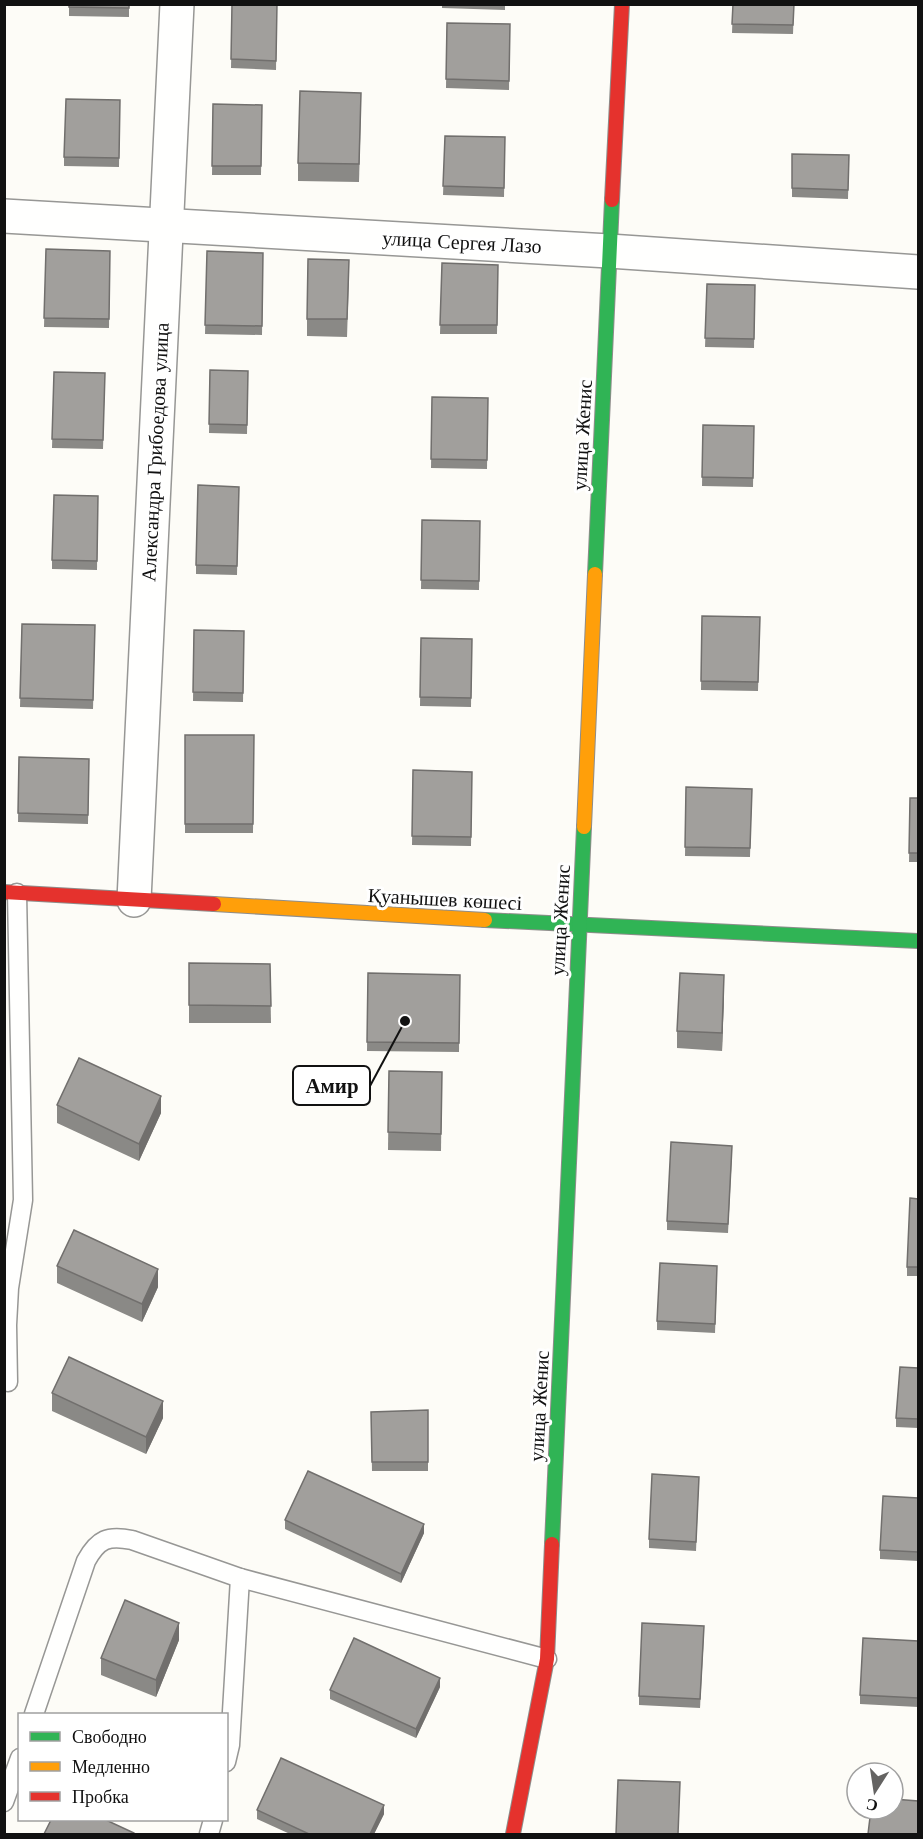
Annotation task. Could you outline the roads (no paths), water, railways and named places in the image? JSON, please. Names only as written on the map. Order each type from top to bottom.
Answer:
[{"type":"street","name":"Александра Грибоедова улица","points":[[134,900],[177,4]]},
{"type":"street","name":"улица Женис","points":[[513,1834],[547,1659],[609,251],[622,4]]},
{"type":"street","name":"улица Сергея Лазо","points":[[4,216],[609,251],[918,272]]},
{"type":"street","name":"Қуанышев көшесі","points":[[11,892],[580,926],[918,941]]},
{"type":"lane","points":[[8,1382],[9,1288],[23,1200],[11,892]]},
{"type":"lane","points":[[34,1713],[86,1561],[100,1542],[114,1537],[132,1540],[240,1578],[547,1659]]},
{"type":"lane","points":[[228,1754],[240,1578]]},
{"type":"lane","points":[[4,1802],[18,1764]]},
{"type":"place","name":"Амир","points":[[405,1021]]}]
